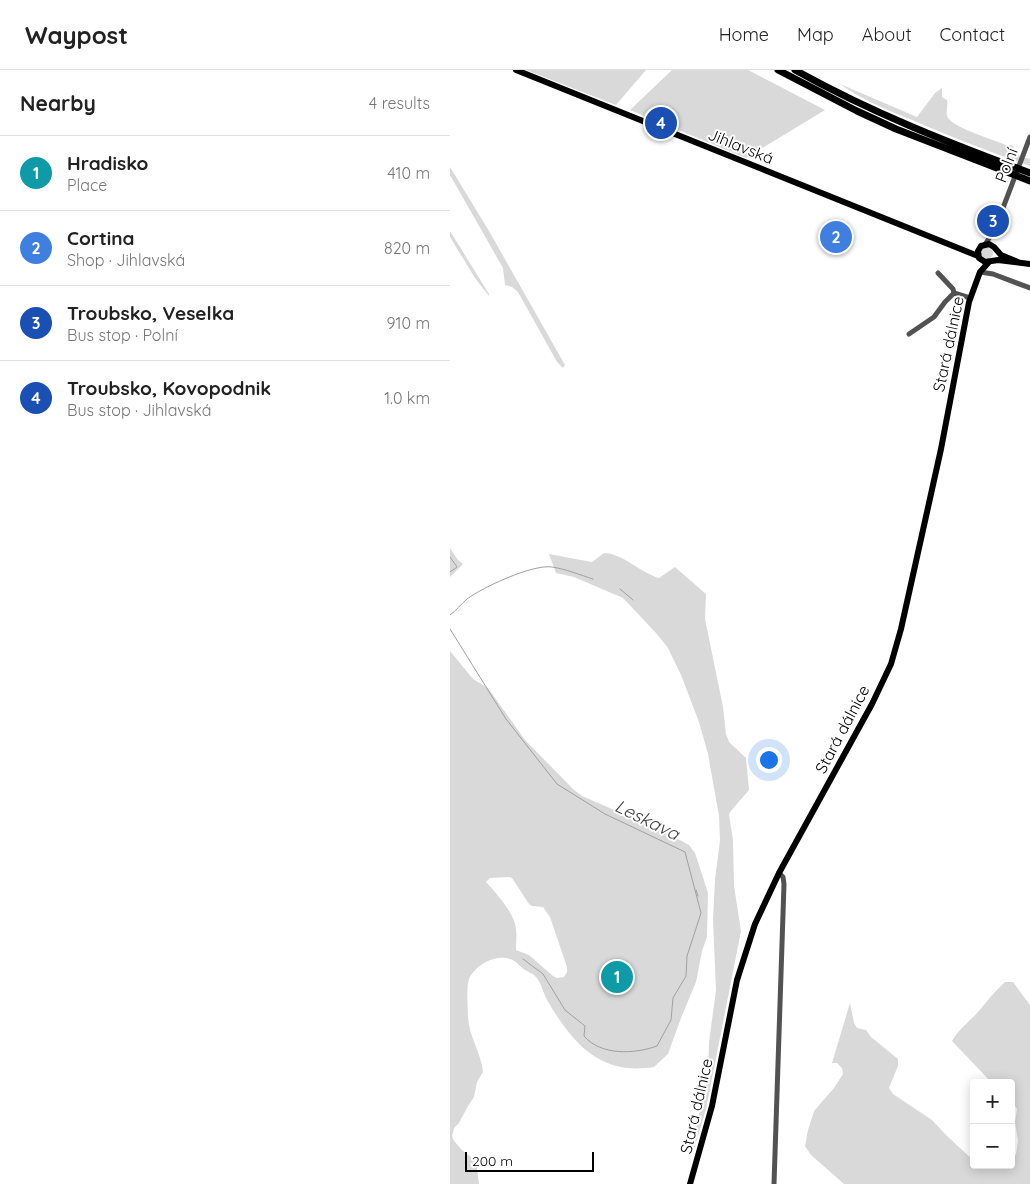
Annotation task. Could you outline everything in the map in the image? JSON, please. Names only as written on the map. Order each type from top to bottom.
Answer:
[{"type":"highway","points":[[778,70],[856,111],[905,133],[1029,177]]},
{"type":"highway","points":[[795,70],[850,100],[1006,169]]},
{"type":"main road","name":"Jihlavská","points":[[516,70],[979,258],[991,261],[1030,264]]},
{"type":"main road","name":"Jihlavská","points":[[986,244],[1003,256],[1018,262]]},
{"type":"main road","points":[[979,258],[979,248],[986,244]]},
{"type":"main road","name":"Jihlavská","points":[[955,247],[979,248]]},
{"type":"main road","points":[[991,261],[996,256],[995,249]]},
{"type":"main road","name":"Stará dálnice","points":[[979,258],[980,272]]},
{"type":"main road","name":"Stará dálnice","points":[[690,1184],[712,1106],[740,969],[755,924],[779,873],[872,704],[890,664],[901,629],[941,449],[970,298],[980,272],[991,261]]},
{"type":"street","name":"Polní","points":[[986,244],[995,228],[1030,138]]},
{"type":"street","name":"Polní","points":[[995,228],[995,249]]},
{"type":"street","points":[[938,272],[953,289],[954,293]]},
{"type":"street","points":[[980,272],[993,274],[1030,288]]},
{"type":"street","points":[[954,293],[970,298]]},
{"type":"street","points":[[908,334],[934,317],[954,293]]},
{"type":"street","points":[[774,1184],[784,888],[783,877],[779,873]]},
{"type":"shaded area","points":[[526,70],[646,70],[616,105]]},
{"type":"shaded area","points":[[672,70],[748,70],[825,110],[746,158],[630,110]]},
{"type":"shaded area","points":[[840,84],[917,117],[935,93],[942,88],[942,97],[947,100],[947,116],[950,120],[974,133],[1006,145],[1012,145],[1019,156],[1030,159],[1030,166],[985,150],[884,108],[857,95]]},
{"type":"shaded area","points":[[450,167],[489,231],[565,365],[563,368],[557,362],[518,292],[512,287],[505,285],[503,268],[450,175]]},
{"type":"shaded area","points":[[450,231],[489,296],[475,278],[450,237]]},
{"type":"shaded area","points":[[985,247],[989,247],[993,253],[989,259],[985,259],[981,255],[981,251]]},
{"type":"shaded area","points":[[450,548],[463,564],[450,577]]},
{"type":"shaded area","points":[[604,553],[618,556],[659,578],[675,567],[706,594],[705,619],[723,707],[726,734],[729,742],[746,758],[749,790],[729,815],[733,840],[734,886],[741,931],[706,1109],[694,1149],[690,1151],[708,1078],[709,1042],[716,990],[713,920],[715,879],[720,841],[719,816],[708,754],[699,722],[681,675],[668,648],[623,598],[574,577],[556,573],[549,554],[592,562]]},
{"type":"shaded area","points":[[450,651],[473,679],[488,688],[525,740],[573,789],[582,796],[665,832],[689,845],[695,853],[708,893],[707,937],[702,951],[696,982],[668,1054],[654,1067],[635,1068],[618,1066],[603,1061],[589,1053],[577,1042],[557,1015],[547,1000],[537,978],[512,960],[504,958],[492,959],[476,969],[468,983],[468,1017],[470,1031],[483,1072],[477,1082],[474,1097],[454,1128],[452,1136],[462,1150],[476,1161],[479,1184],[450,1184]],"holes":[[[490,878],[512,878],[529,904],[543,907],[550,917],[567,967],[564,977],[557,978],[553,976],[529,955],[516,950],[515,923],[504,904],[486,882]]]},
{"type":"shaded area","points":[[1005,982],[1013,982],[1030,1005],[1030,1184],[844,1184],[811,1155],[805,1146],[814,1111],[834,1088],[843,1074],[842,1068],[837,1063],[832,1063],[850,1003],[854,1023],[857,1028],[866,1030],[871,1037],[898,1059],[898,1066],[889,1088],[893,1094],[932,1120],[970,1157],[970,1169],[1015,1169],[1018,1141],[1015,1122],[1017,1109],[1015,1106],[1015,1079],[988,1079],[952,1041]]},
{"type":"waterway","name":"Leskava","points":[[450,557],[457,567],[450,572]]},
{"type":"waterway","points":[[450,615],[467,599],[484,589],[508,577],[533,569],[552,567],[593,579]]},
{"type":"waterway","points":[[620,589],[633,600]]},
{"type":"waterway","name":"Leskava","points":[[450,629],[506,719],[557,784],[605,814],[685,852],[701,913],[687,956],[686,976],[673,998],[671,1020],[657,1046],[648,1049],[619,1052],[599,1047],[591,1042],[584,1036],[585,1026],[565,1010],[543,974],[523,959]]},
{"type":"waterway","name":"Leskava","points":[[696,890],[698,896]]},
{"type":"place","name":"Troubsko, Kovopodnik","points":[[661,123]]},
{"type":"place","name":"Troubsko, Veselka","points":[[993,221]]},
{"type":"place","name":"Cortina","points":[[836,237]]},
{"type":"place","name":"Hradisko","points":[[617,977]]}]
